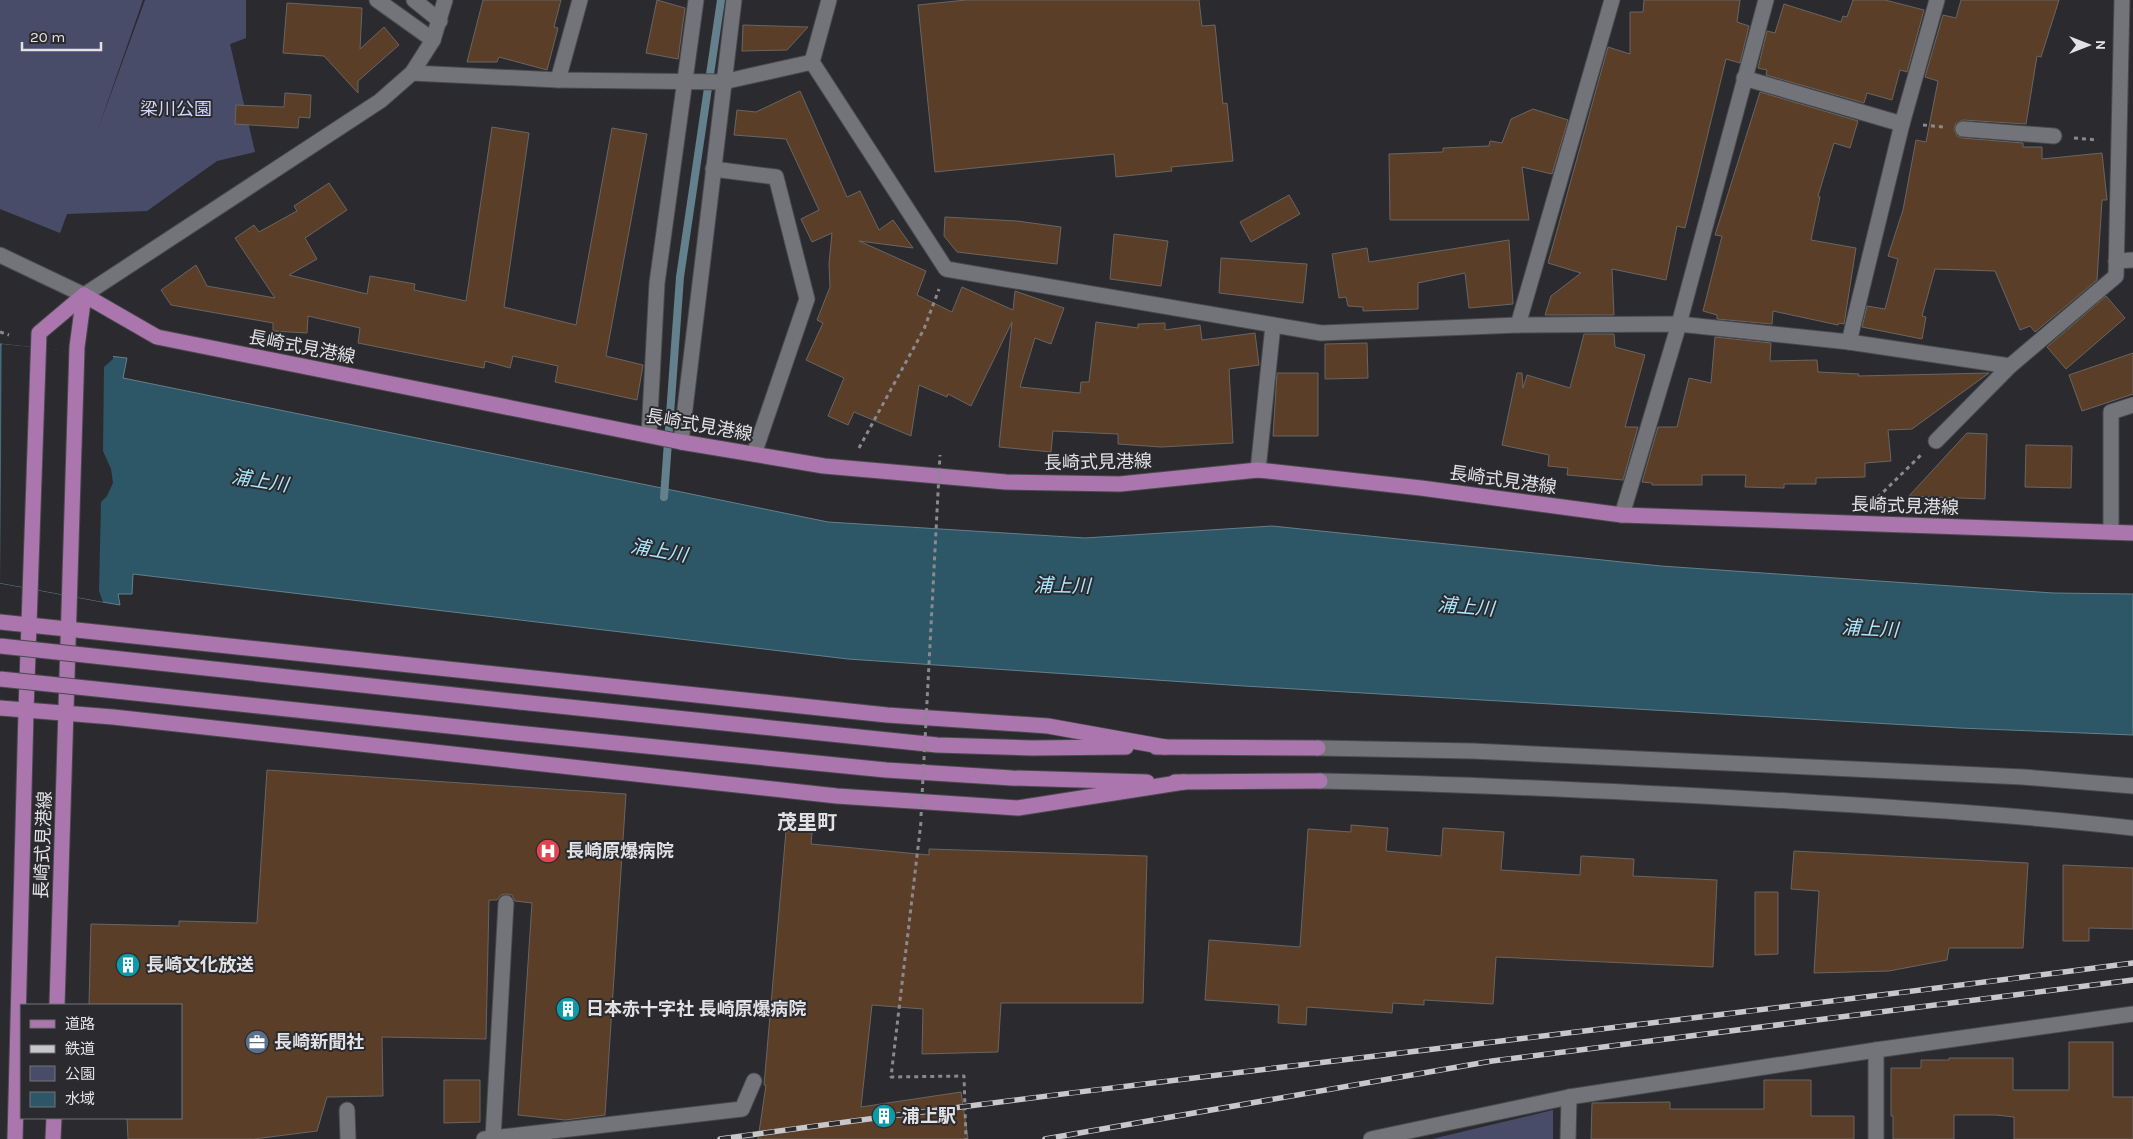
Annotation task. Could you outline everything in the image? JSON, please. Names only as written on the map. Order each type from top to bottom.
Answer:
[{"type":"main road","name":"長崎式見港線","points":[[16,1139],[26,711],[39,333],[84,295]]},
{"type":"main road","name":"長崎式見港線","points":[[57,1004],[77,347],[84,295]]},
{"type":"main road","name":"長崎式見港線","points":[[84,295],[157,337],[680,442],[824,466],[1006,482],[1120,484],[1258,470],[1421,488],[1622,515],[2133,533]]},
{"type":"main road","points":[[0,622],[887,715],[1048,726],[1165,747]]},
{"type":"main road","points":[[0,646],[520,702],[937,744],[1032,748],[1318,748]]},
{"type":"main road","points":[[0,678],[516,733],[896,770],[1012,778],[1184,782],[1320,781]]},
{"type":"main road","points":[[0,708],[113,717],[837,796],[1018,808],[1184,782]]},
{"type":"main road","points":[[53,1139],[54,1119]]},
{"type":"street","points":[[376,0],[434,40]]},
{"type":"street","points":[[414,0],[440,22]]},
{"type":"street","points":[[0,255],[84,295],[380,101],[412,73],[434,40],[446,0]]},
{"type":"street","points":[[558,80],[580,0]]},
{"type":"street","points":[[649,435],[657,283],[696,0]]},
{"type":"street","points":[[680,442],[734,0]]},
{"type":"street","points":[[829,0],[812,62],[946,270],[1321,333],[1518,325],[1679,324],[1849,342],[2010,366]]},
{"type":"street","points":[[1518,325],[1612,0]]},
{"type":"street","points":[[1622,515],[1679,324],[1766,0]]},
{"type":"street","points":[[1849,342],[1902,124],[1937,0]]},
{"type":"street","points":[[1936,441],[2010,366],[2116,276],[2122,0]]},
{"type":"street","points":[[412,73],[558,80],[685,80],[723,82],[812,62]]},
{"type":"street","points":[[1744,78],[1902,124]]},
{"type":"street","points":[[1963,129],[2054,136]]},
{"type":"street","points":[[713,169],[776,177],[807,298],[754,454]]},
{"type":"street","points":[[2116,261],[2133,260]]},
{"type":"street","points":[[1258,470],[1273,325]]},
{"type":"street","points":[[2111,532],[2111,412],[2133,405]]},
{"type":"street","points":[[1318,748],[1472,751],[2023,777],[2133,786]]},
{"type":"street","points":[[1320,781],[1485,785],[1651,793],[1946,811],[2133,828]]},
{"type":"street","points":[[506,903],[488,1138],[742,1109],[754,1081]]},
{"type":"street","points":[[1371,1139],[1568,1097],[1876,1050],[2133,1014]]},
{"type":"street","points":[[1876,1050],[1876,1139]]},
{"type":"street","points":[[1568,1097],[1568,1139]]},
{"type":"street","points":[[346,1110],[348,1139]]},
{"type":"path","points":[[1902,124],[1963,129]]},
{"type":"path","points":[[2054,136],[2119,142]]},
{"type":"path","points":[[848,468],[924,329],[946,270]]},
{"type":"path","points":[[0,332],[9,335]]},
{"type":"path","points":[[1853,523],[1936,441]]},
{"type":"path","points":[[940,455],[921,816],[891,1077],[964,1076],[966,1139]]},
{"type":"green space","name":"梁川公園","points":[[0,0],[143,0],[97,132],[145,0],[246,0],[246,38],[230,44],[255,152],[217,161],[147,211],[67,214],[60,233],[0,209]]},
{"type":"green space","points":[[1553,1110],[1553,1139],[1432,1139]]},
{"type":"water","name":"浦上川","points":[[0,344],[127,358],[123,378],[828,522],[1085,538],[1272,526],[1661,566],[2053,593],[2133,594],[2133,735],[1959,728],[1244,686],[848,659],[133,574],[132,594],[118,594],[120,605],[103,602],[0,583]]},
{"type":"pier","points":[[2,344],[113,355],[113,359],[104,367],[103,451],[111,469],[113,483],[107,496],[101,502],[99,591],[103,602],[0,583]]},
{"type":"building","points":[[483,0],[561,0],[554,27],[558,28],[547,70],[499,57],[497,62],[467,62]]},
{"type":"building","points":[[657,0],[685,8],[678,59],[646,53]]},
{"type":"building","points":[[966,0],[1199,0],[1202,26],[1215,25],[1223,104],[1227,103],[1233,161],[1171,167],[1172,171],[1116,177],[1114,154],[935,172],[918,5]]},
{"type":"building","points":[[1644,0],[1740,0],[1737,22],[1749,26],[1740,63],[1726,59],[1685,228],[1677,226],[1666,280],[1612,269],[1614,315],[1545,315],[1551,296],[1581,273],[1548,263],[1608,47],[1630,54],[1630,12],[1643,12]]},
{"type":"building","points":[[1853,0],[1885,0],[1924,10],[1907,72],[1900,70],[1892,100],[1867,93],[1864,103],[1766,75],[1767,70],[1758,68],[1767,31],[1775,33],[1784,4],[1841,22],[1843,16],[1847,17]]},
{"type":"building","points":[[1961,0],[2059,0],[2041,57],[2037,56],[2026,124],[1963,120],[1956,123],[1954,129],[1957,136],[1962,138],[2023,143],[2023,147],[2042,147],[2042,159],[2102,153],[2107,200],[2102,200],[2097,280],[2035,332],[2030,326],[2020,330],[1995,271],[1935,269],[1922,316],[1926,317],[1922,339],[1862,327],[1867,306],[1885,309],[1898,259],[1888,256],[1903,210],[1916,140],[1926,142],[1938,81],[1925,77],[1943,15],[1956,18]]},
{"type":"building","points":[[287,3],[362,8],[360,49],[384,27],[399,45],[358,81],[358,93],[324,56],[283,53]]},
{"type":"building","points":[[743,25],[808,27],[787,50],[742,51]]},
{"type":"building","points":[[800,91],[847,197],[860,191],[879,230],[893,220],[913,248],[859,241],[926,271],[917,295],[952,312],[962,287],[1013,310],[1015,291],[1064,308],[1051,344],[1035,338],[1020,387],[1080,393],[1081,382],[1089,382],[1096,322],[1138,328],[1138,324],[1165,323],[1165,330],[1200,325],[1202,340],[1255,333],[1259,365],[1229,369],[1233,443],[1161,447],[1118,444],[1118,434],[1053,431],[1051,452],[999,447],[1012,322],[971,406],[948,394],[947,397],[919,385],[911,436],[854,412],[848,425],[828,416],[844,378],[806,360],[823,323],[817,320],[830,287],[829,264],[832,233],[812,242],[801,219],[819,210],[786,139],[734,135],[737,110],[756,112]]},
{"type":"building","points":[[1760,92],[1858,121],[1850,148],[1834,143],[1818,196],[1820,197],[1811,240],[1856,248],[1844,324],[1839,323],[1838,325],[1773,311],[1772,324],[1717,319],[1717,315],[1703,311],[1722,236],[1715,235]]},
{"type":"building","points":[[285,93],[311,95],[310,118],[299,117],[298,128],[235,124],[236,105],[284,107]]},
{"type":"building","points":[[1533,109],[1568,120],[1552,174],[1522,167],[1529,220],[1390,220],[1389,154],[1443,152],[1443,148],[1489,146],[1490,141],[1502,143],[1511,119]]},
{"type":"building","points":[[492,127],[529,133],[504,307],[576,325],[612,128],[647,134],[606,356],[643,365],[637,400],[555,382],[558,366],[513,356],[510,368],[485,361],[484,368],[358,343],[360,328],[308,316],[307,333],[273,331],[273,323],[171,305],[161,290],[196,265],[207,286],[275,298],[235,238],[254,225],[259,232],[297,211],[294,206],[329,183],[347,210],[305,238],[317,259],[289,275],[367,294],[370,276],[415,284],[414,290],[466,301]]},
{"type":"building","points":[[1289,195],[1300,214],[1251,242],[1240,222]]},
{"type":"building","points":[[945,217],[1017,221],[1061,227],[1057,264],[957,252],[944,236]]},
{"type":"building","points":[[1114,234],[1168,241],[1161,286],[1110,279]]},
{"type":"building","points":[[1509,240],[1513,304],[1469,308],[1465,273],[1418,283],[1418,309],[1363,311],[1363,307],[1348,306],[1346,297],[1339,298],[1332,254],[1367,248],[1369,262]]},
{"type":"building","points":[[1221,258],[1307,264],[1303,303],[1219,293]]},
{"type":"building","points":[[2106,296],[2125,318],[2066,369],[2047,347]]},
{"type":"building","points":[[1584,334],[1614,334],[1615,347],[1645,355],[1625,427],[1638,427],[1623,480],[1567,475],[1568,468],[1548,466],[1549,455],[1502,445],[1517,373],[1522,373],[1523,388],[1527,375],[1570,388]]},
{"type":"building","points":[[1715,337],[1771,343],[1770,361],[1817,360],[1818,372],[1859,374],[1858,376],[1989,373],[1912,429],[1888,430],[1891,461],[1865,463],[1865,477],[1816,478],[1816,484],[1784,484],[1784,488],[1745,487],[1746,475],[1702,475],[1702,485],[1652,485],[1652,483],[1642,482],[1658,427],[1677,427],[1689,378],[1711,383]]},
{"type":"building","points":[[1367,343],[1368,378],[1325,379],[1325,344]]},
{"type":"building","points":[[2133,353],[2133,394],[2082,411],[2069,375]]},
{"type":"building","points":[[1277,373],[1318,373],[1318,436],[1273,436]]},
{"type":"building","points":[[1967,433],[1987,434],[1985,499],[1909,496]]},
{"type":"building","points":[[2026,445],[2072,446],[2071,488],[2025,487]]},
{"type":"building","points":[[267,770],[626,794],[605,1115],[565,1120],[518,1115],[532,903],[515,901],[512,895],[506,894],[501,895],[497,900],[489,900],[486,1039],[382,1037],[383,1096],[327,1097],[317,1131],[254,1139],[128,1139],[127,1119],[182,1119],[182,1004],[89,1004],[91,924],[179,926],[179,921],[257,923]]},
{"type":"building","points":[[1351,825],[1388,828],[1386,851],[1441,856],[1443,828],[1504,832],[1501,870],[1580,875],[1581,856],[1634,859],[1633,876],[1717,880],[1713,967],[1496,957],[1493,1004],[1424,1000],[1424,1005],[1393,1003],[1392,1013],[1307,1007],[1306,1025],[1278,1023],[1279,1005],[1205,1000],[1209,940],[1300,947],[1308,829],[1351,832]]},
{"type":"building","points":[[786,831],[812,833],[811,844],[929,855],[929,849],[1147,856],[1143,1003],[1001,1003],[998,1052],[922,1054],[923,1009],[872,1005],[861,1107],[961,1092],[968,1139],[758,1139],[766,1085],[764,1085]]},
{"type":"building","points":[[1794,851],[2028,863],[2023,948],[1949,948],[1947,960],[1889,971],[1814,973],[1819,891],[1791,889]]},
{"type":"building","points":[[2063,865],[2133,868],[2133,929],[2089,928],[2089,941],[2063,941]]},
{"type":"building","points":[[1755,892],[1778,892],[1778,954],[1755,955]]},
{"type":"building","points":[[2069,1042],[2113,1042],[2113,1097],[2133,1097],[2133,1139],[2014,1139],[2014,1117],[1954,1115],[1954,1139],[1893,1139],[1891,1068],[1921,1068],[1921,1060],[2013,1058],[2013,1090],[2069,1090]]},
{"type":"building","points":[[444,1080],[480,1080],[480,1122],[444,1123]]},
{"type":"building","points":[[1764,1080],[1811,1080],[1811,1116],[1854,1116],[1854,1139],[1591,1139],[1592,1103],[1670,1102],[1670,1109],[1764,1109]]},
{"type":"waterway","points":[[664,497],[680,277],[721,0]]},
{"type":"railway","points":[[720,1139],[1249,1071],[1780,1008],[2133,963]]},
{"type":"railway","points":[[1045,1139],[1492,1061],[2133,980]]},
{"type":"place","name":"長崎原爆病院","points":[[548,851]]},
{"type":"place","name":"長崎文化放送","points":[[128,965]]},
{"type":"place","name":"日本赤十字社 長崎原爆病院","points":[[568,1009]]},
{"type":"place","name":"長崎新聞社","points":[[257,1042]]},
{"type":"place","name":"浦上駅","points":[[884,1116]]},
{"type":"district","name":"茂里町","points":[[807,822]]}]
